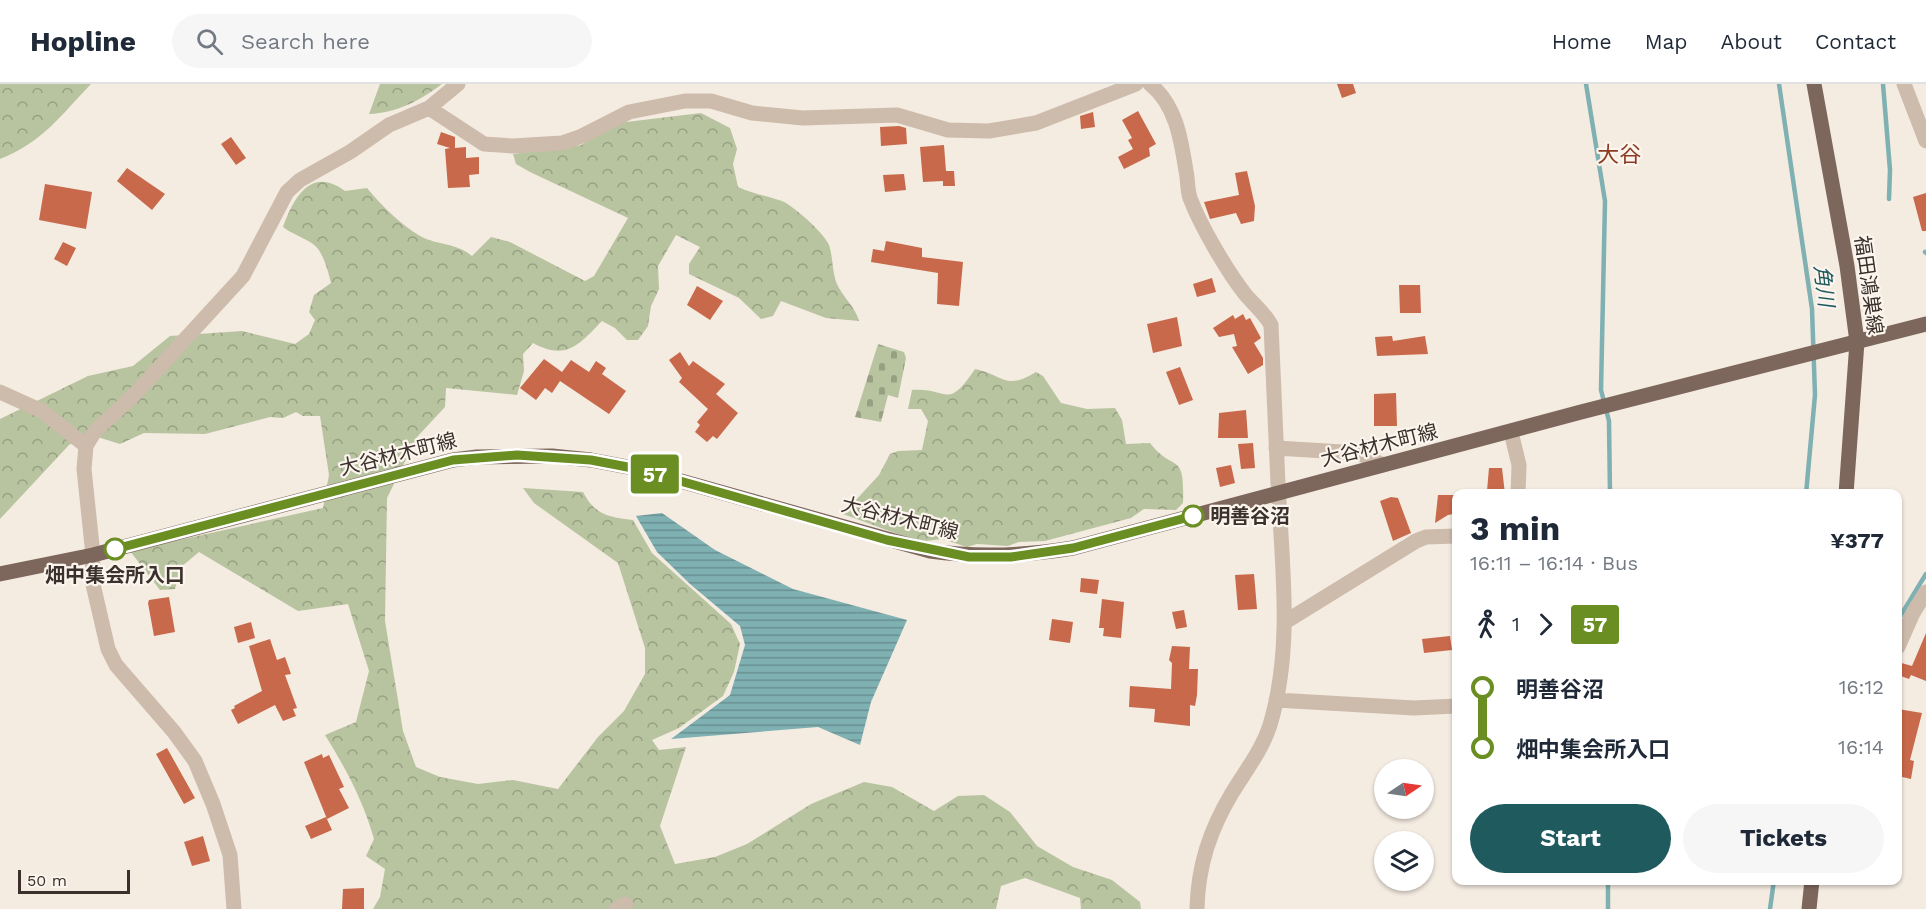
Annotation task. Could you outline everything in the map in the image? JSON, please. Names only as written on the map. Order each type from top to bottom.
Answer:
[{"type":"main road","name":"福田鴻巣線","points":[[1814,84],[1857,342],[1846,489]]},
{"type":"main road","name":"大谷材木町線","points":[[0,574],[93,555],[364,482],[453,460],[477,457],[552,456],[591,460],[638,469],[887,540],[969,557],[1011,557],[1073,548],[1926,324]]},
{"type":"main road","points":[[1809,909],[1811,885]]},
{"type":"street","points":[[234,909],[230,855],[213,804],[195,761],[174,732],[116,665],[108,649],[92,580],[93,555],[84,469],[86,446],[95,431],[133,396],[243,276],[264,242],[287,192],[300,180],[350,152],[389,125],[429,108],[458,84]]},
{"type":"street","points":[[429,108],[484,144],[513,146],[562,142],[582,136],[629,112],[685,101],[711,101],[752,113],[803,118],[897,115],[948,130],[989,130],[1036,123],[1136,84]]},
{"type":"street","points":[[1150,84],[1161,94],[1172,112],[1185,162],[1190,196],[1203,225],[1242,289],[1266,315],[1271,325],[1278,484]]},
{"type":"street","points":[[1904,84],[1926,141]]},
{"type":"street","points":[[0,392],[42,411],[86,446]]},
{"type":"street","points":[[1510,432],[1519,465],[1518,489]]},
{"type":"street","points":[[1276,448],[1359,453],[1383,465]]},
{"type":"street","points":[[1197,909],[1198,881],[1210,834],[1262,745],[1276,700],[1285,622],[1279,501]]},
{"type":"street","points":[[1285,622],[1416,541],[1426,537],[1452,536]]},
{"type":"street","points":[[1902,638],[1926,592]]},
{"type":"street","points":[[1276,700],[1414,708],[1452,706]]},
{"type":"green space","points":[[0,84],[91,84],[40,136],[28,145],[0,159]]},
{"type":"green space","points":[[380,84],[442,84],[407,105],[369,114]]},
{"type":"green space","points":[[701,113],[730,128],[737,149],[733,164],[738,187],[788,204],[826,240],[836,282],[859,321],[826,318],[781,301],[773,316],[761,319],[739,298],[689,274],[689,264],[700,247],[676,235],[658,266],[659,289],[651,306],[648,326],[638,340],[627,340],[615,328],[602,321],[571,348],[554,351],[533,343],[523,354],[524,371],[517,395],[446,388],[445,407],[417,437],[387,498],[385,621],[403,731],[416,767],[440,777],[478,784],[513,780],[558,789],[598,737],[624,711],[645,674],[645,648],[618,563],[534,503],[523,488],[583,492],[592,506],[603,514],[633,520],[652,553],[731,624],[740,644],[734,672],[723,696],[679,728],[652,740],[659,750],[686,747],[660,826],[675,864],[715,857],[747,844],[811,804],[864,782],[892,787],[934,811],[958,796],[984,795],[1010,812],[1037,846],[1073,867],[1112,880],[1140,902],[1141,909],[1081,909],[1080,898],[1025,878],[1001,886],[996,909],[373,909],[380,897],[385,869],[366,856],[374,839],[370,825],[353,785],[325,735],[356,722],[369,671],[348,604],[298,611],[199,552],[181,567],[175,589],[160,590],[130,551],[323,508],[329,475],[320,416],[303,416],[296,412],[283,418],[270,417],[205,434],[144,433],[120,444],[88,434],[69,445],[0,519],[0,419],[88,376],[133,366],[170,336],[242,331],[295,344],[309,334],[315,320],[309,312],[314,295],[331,283],[325,262],[317,247],[283,227],[298,196],[313,183],[333,184],[345,191],[367,188],[392,214],[420,236],[459,248],[472,256],[491,237],[510,242],[585,281],[594,276],[628,218],[530,172],[516,164],[513,154],[581,145],[618,123]]},
{"type":"green space","points":[[878,344],[904,352],[906,358],[898,398],[888,395],[881,422],[855,417]]},
{"type":"green space","points":[[975,369],[1011,381],[1026,378],[1036,372],[1043,376],[1061,403],[1087,409],[1115,408],[1122,420],[1126,444],[1150,443],[1180,468],[1183,503],[1176,510],[1144,509],[1131,518],[1045,541],[1019,542],[1008,546],[977,544],[967,547],[942,539],[926,541],[911,539],[843,514],[879,475],[890,454],[898,451],[922,450],[928,421],[921,409],[908,409],[912,390],[952,394]]},
{"type":"water","points":[[662,513],[715,550],[793,589],[907,620],[871,702],[860,745],[818,727],[671,739],[730,695],[745,645],[740,626],[690,584],[657,552],[636,516]]},
{"type":"building","points":[[1337,84],[1353,84],[1356,93],[1342,98]]},
{"type":"building","points":[[1138,111],[1156,144],[1149,148],[1150,156],[1124,169],[1118,157],[1133,149],[1128,140],[1132,138],[1122,120]]},
{"type":"building","points":[[1093,112],[1095,127],[1081,129],[1080,116]]},
{"type":"building","points":[[880,127],[906,128],[907,144],[881,146]]},
{"type":"building","points":[[441,132],[455,137],[455,148],[466,147],[466,158],[479,157],[479,174],[469,175],[470,187],[448,188],[445,149],[450,148],[437,144]]},
{"type":"building","points":[[231,137],[246,158],[236,165],[221,144]]},
{"type":"building","points":[[944,145],[946,171],[954,171],[955,186],[943,186],[943,181],[923,182],[920,147]]},
{"type":"building","points":[[127,168],[165,194],[152,210],[117,181]]},
{"type":"building","points":[[1247,171],[1255,206],[1254,221],[1241,224],[1236,213],[1210,219],[1204,202],[1239,195],[1235,173]]},
{"type":"building","points":[[904,174],[906,190],[885,192],[883,175]]},
{"type":"building","points":[[45,184],[92,192],[86,229],[39,220]]},
{"type":"building","points":[[1926,193],[1926,231],[1922,231],[1913,197]]},
{"type":"building","points":[[886,241],[922,248],[922,257],[963,262],[959,306],[937,304],[938,273],[871,262],[873,249],[884,251]]},
{"type":"building","points":[[63,242],[76,248],[67,266],[54,259]]},
{"type":"building","points":[[1212,278],[1216,292],[1197,297],[1193,284]]},
{"type":"building","points":[[1399,285],[1420,285],[1421,313],[1400,313]]},
{"type":"building","points":[[697,286],[723,301],[710,320],[687,305]]},
{"type":"building","points":[[1243,314],[1246,320],[1250,318],[1261,338],[1254,343],[1263,358],[1263,365],[1248,374],[1232,347],[1237,346],[1234,334],[1219,337],[1213,328],[1233,315],[1235,319]]},
{"type":"building","points":[[1177,317],[1182,346],[1153,353],[1147,324]]},
{"type":"building","points":[[1392,336],[1393,341],[1425,336],[1428,354],[1377,356],[1375,337]]},
{"type":"building","points":[[680,352],[689,366],[693,361],[725,384],[716,394],[738,413],[717,439],[713,436],[707,442],[695,432],[700,425],[697,422],[708,409],[679,382],[682,378],[669,360]]},
{"type":"building","points":[[544,359],[562,372],[571,360],[589,372],[596,361],[606,368],[602,374],[626,391],[609,414],[560,381],[552,393],[545,388],[536,400],[520,388]]},
{"type":"building","points":[[1180,367],[1193,400],[1179,405],[1166,372]]},
{"type":"building","points":[[1396,393],[1397,426],[1374,426],[1374,394]]},
{"type":"building","points":[[1246,410],[1248,438],[1218,438],[1219,413]]},
{"type":"building","points":[[1253,443],[1255,468],[1241,469],[1238,444]]},
{"type":"building","points":[[1231,465],[1235,483],[1220,487],[1216,468]]},
{"type":"building","points":[[1489,468],[1502,468],[1504,489],[1487,489]]},
{"type":"building","points":[[1438,495],[1452,495],[1452,514],[1435,523]]},
{"type":"building","points":[[1391,497],[1398,498],[1411,533],[1393,541],[1380,501]]},
{"type":"building","points":[[1254,574],[1257,609],[1238,610],[1235,575]]},
{"type":"building","points":[[1081,578],[1099,580],[1097,594],[1080,592]]},
{"type":"building","points":[[169,597],[175,632],[154,636],[149,600]]},
{"type":"building","points":[[1102,599],[1124,602],[1121,638],[1103,636],[1104,628],[1099,628]]},
{"type":"building","points":[[1184,610],[1187,627],[1176,629],[1172,612]]},
{"type":"building","points":[[1052,619],[1073,622],[1070,643],[1049,640]]},
{"type":"building","points":[[251,622],[255,638],[238,643],[234,627]]},
{"type":"building","points":[[1926,633],[1926,681],[1911,675],[1909,679],[1902,676],[1902,663],[1912,666]]},
{"type":"building","points":[[1450,636],[1452,650],[1424,653],[1422,639]]},
{"type":"building","points":[[270,639],[277,660],[285,657],[291,674],[285,675],[297,708],[293,709],[296,716],[283,721],[275,705],[238,724],[231,710],[235,708],[234,706],[262,691],[249,646]]},
{"type":"building","points":[[1172,646],[1190,647],[1189,669],[1198,669],[1195,706],[1190,705],[1190,726],[1154,722],[1155,709],[1129,707],[1130,686],[1171,689],[1172,663],[1169,660]]},
{"type":"building","points":[[1902,710],[1922,713],[1910,760],[1914,761],[1911,779],[1902,777]]},
{"type":"building","points":[[167,748],[195,798],[184,804],[156,754]]},
{"type":"building","points":[[322,754],[323,758],[329,755],[344,787],[339,789],[349,808],[327,819],[304,762]]},
{"type":"building","points":[[326,817],[332,830],[311,839],[305,826]]},
{"type":"building","points":[[203,836],[210,861],[192,866],[184,842]]},
{"type":"building","points":[[364,888],[364,909],[342,909],[343,889]]},
{"type":"waterway","points":[[1586,84],[1605,201],[1601,390],[1609,421],[1610,489]]},
{"type":"waterway","name":"角川","points":[[1779,84],[1812,309],[1815,395],[1806,489]]},
{"type":"waterway","name":"角川","points":[[1883,84],[1890,170],[1889,199]]},
{"type":"waterway","name":"角川","points":[[1902,613],[1926,574]]},
{"type":"waterway","points":[[1608,885],[1608,909]]},
{"type":"waterway","name":"角川","points":[[1770,909],[1773,885]]},
{"type":"bus line","name":"57","points":[[115,549],[453,460],[517,455],[591,460],[638,469],[831,522],[887,540],[969,557],[1011,557],[1073,548],[1193,516]]},
{"type":"place","name":"明善谷沼","points":[[1193,516]]},
{"type":"place","name":"畑中集会所入口","points":[[115,549]]},
{"type":"district","name":"大谷","points":[[1619,154]]}]
